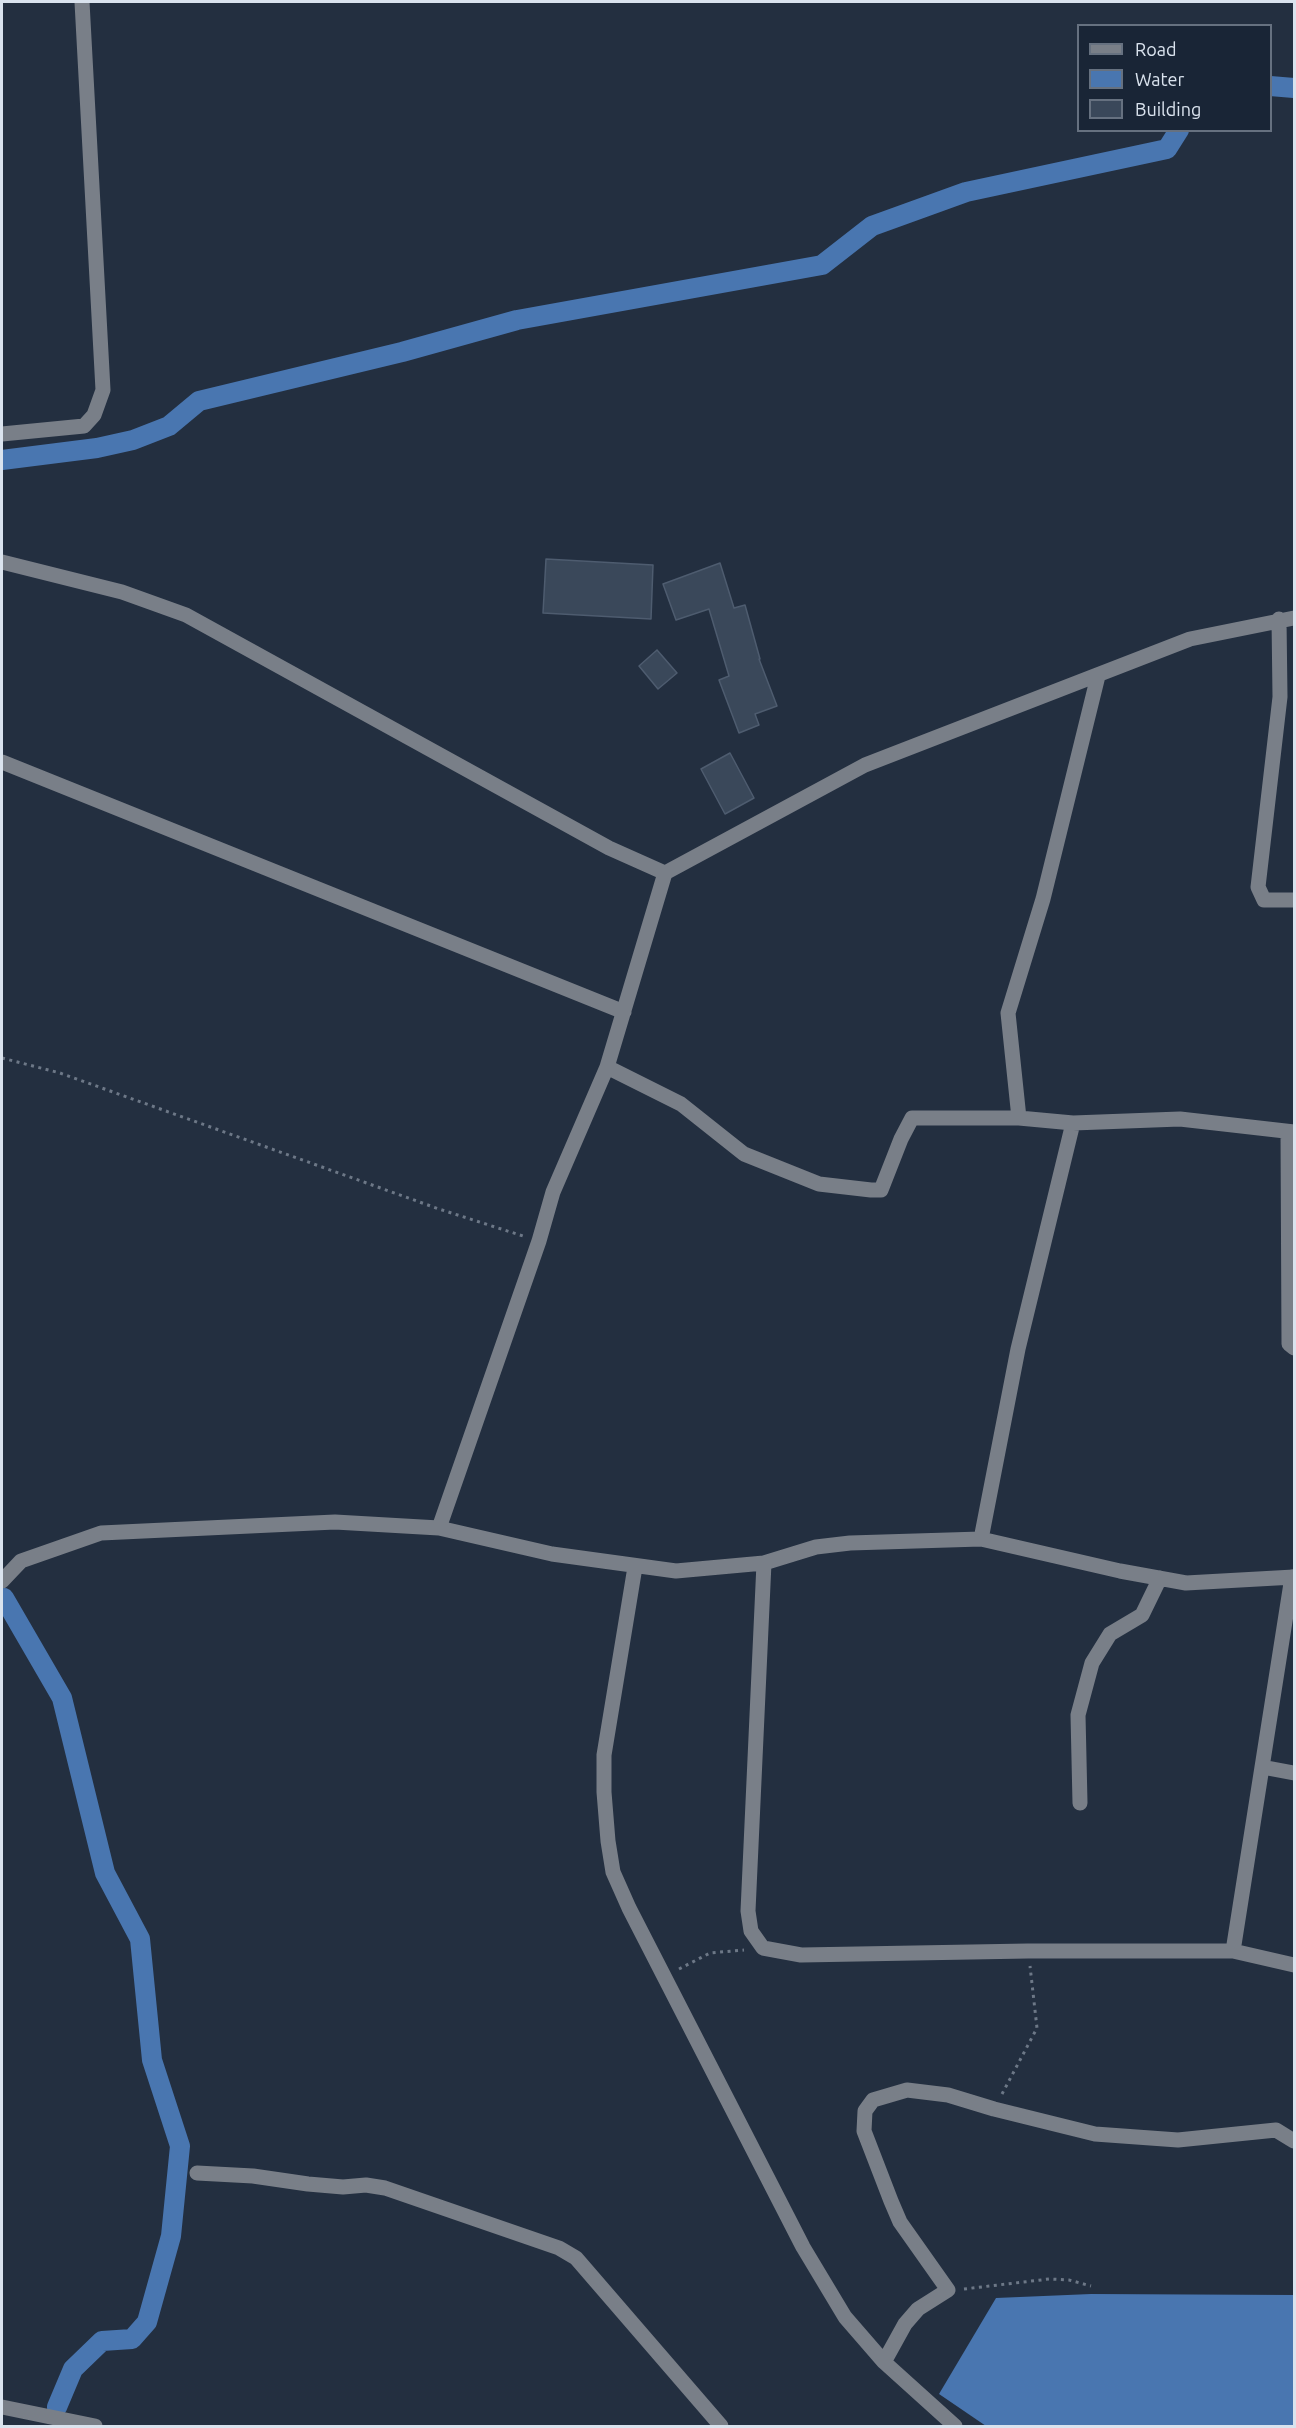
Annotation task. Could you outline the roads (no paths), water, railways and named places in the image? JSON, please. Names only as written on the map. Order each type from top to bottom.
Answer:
[{"type":"street","points":[[2,434],[84,426],[94,415],[103,390],[82,2]]},
{"type":"street","points":[[2,562],[123,592],[186,615],[609,848],[665,873]]},
{"type":"street","points":[[439,1528],[539,1241],[553,1192],[607,1067],[665,873],[865,765],[1190,639],[1287,618],[1258,887],[1264,900],[1294,900]]},
{"type":"street","points":[[1019,1118],[1008,1013],[1043,899],[1098,676]]},
{"type":"street","points":[[2,762],[624,1012]]},
{"type":"street","points":[[607,1067],[681,1104],[744,1154],[819,1184],[871,1190],[881,1190],[912,1118],[1019,1118],[1073,1123],[1180,1119],[1291,1132],[1289,1344],[1294,1348]]},
{"type":"street","points":[[981,1539],[1018,1349],[1073,1123]]},
{"type":"street","points":[[2,1581],[21,1561],[101,1533],[335,1522],[439,1528],[552,1554],[676,1571],[764,1563],[827,1545],[981,1539],[1186,1583],[1293,1577],[1233,1952]]},
{"type":"street","points":[[764,1563],[748,1911],[751,1931],[764,1948],[801,1955],[1029,1951],[1233,1952],[1294,1965]]},
{"type":"street","points":[[635,1567],[604,1755],[608,1841],[614,1872],[629,1908],[803,2247],[845,2317],[884,2361],[955,2427]]},
{"type":"street","points":[[1080,1803],[1078,1715],[1092,1663],[1110,1634],[1142,1615],[1160,1578]]},
{"type":"street","points":[[1262,1767],[1294,1773]]},
{"type":"street","points":[[884,2361],[905,2324],[918,2309],[948,2290],[900,2222],[864,2131],[865,2111],[873,2100],[907,2090],[948,2095],[1095,2134],[1178,2140],[1276,2130],[1294,2141]]},
{"type":"street","points":[[197,2173],[253,2176],[343,2187],[366,2185],[385,2188],[559,2248],[576,2259],[721,2427]]},
{"type":"street","points":[[2,2407],[94,2427]]},
{"type":"water","points":[[1091,2294],[1294,2295],[1294,2426],[986,2426],[939,2394],[996,2298]]},
{"type":"waterway","points":[[1272,86],[1294,88]]},
{"type":"waterway","points":[[2,460],[97,448],[133,440],[169,426],[199,401],[402,352],[517,320],[822,265],[872,226],[966,192],[1167,149],[1178,132]]},
{"type":"waterway","points":[[4,1598],[62,1698],[105,1873],[140,1939],[152,2060],[180,2146],[171,2236],[147,2322],[132,2339],[102,2341],[73,2369],[57,2407]]}]
